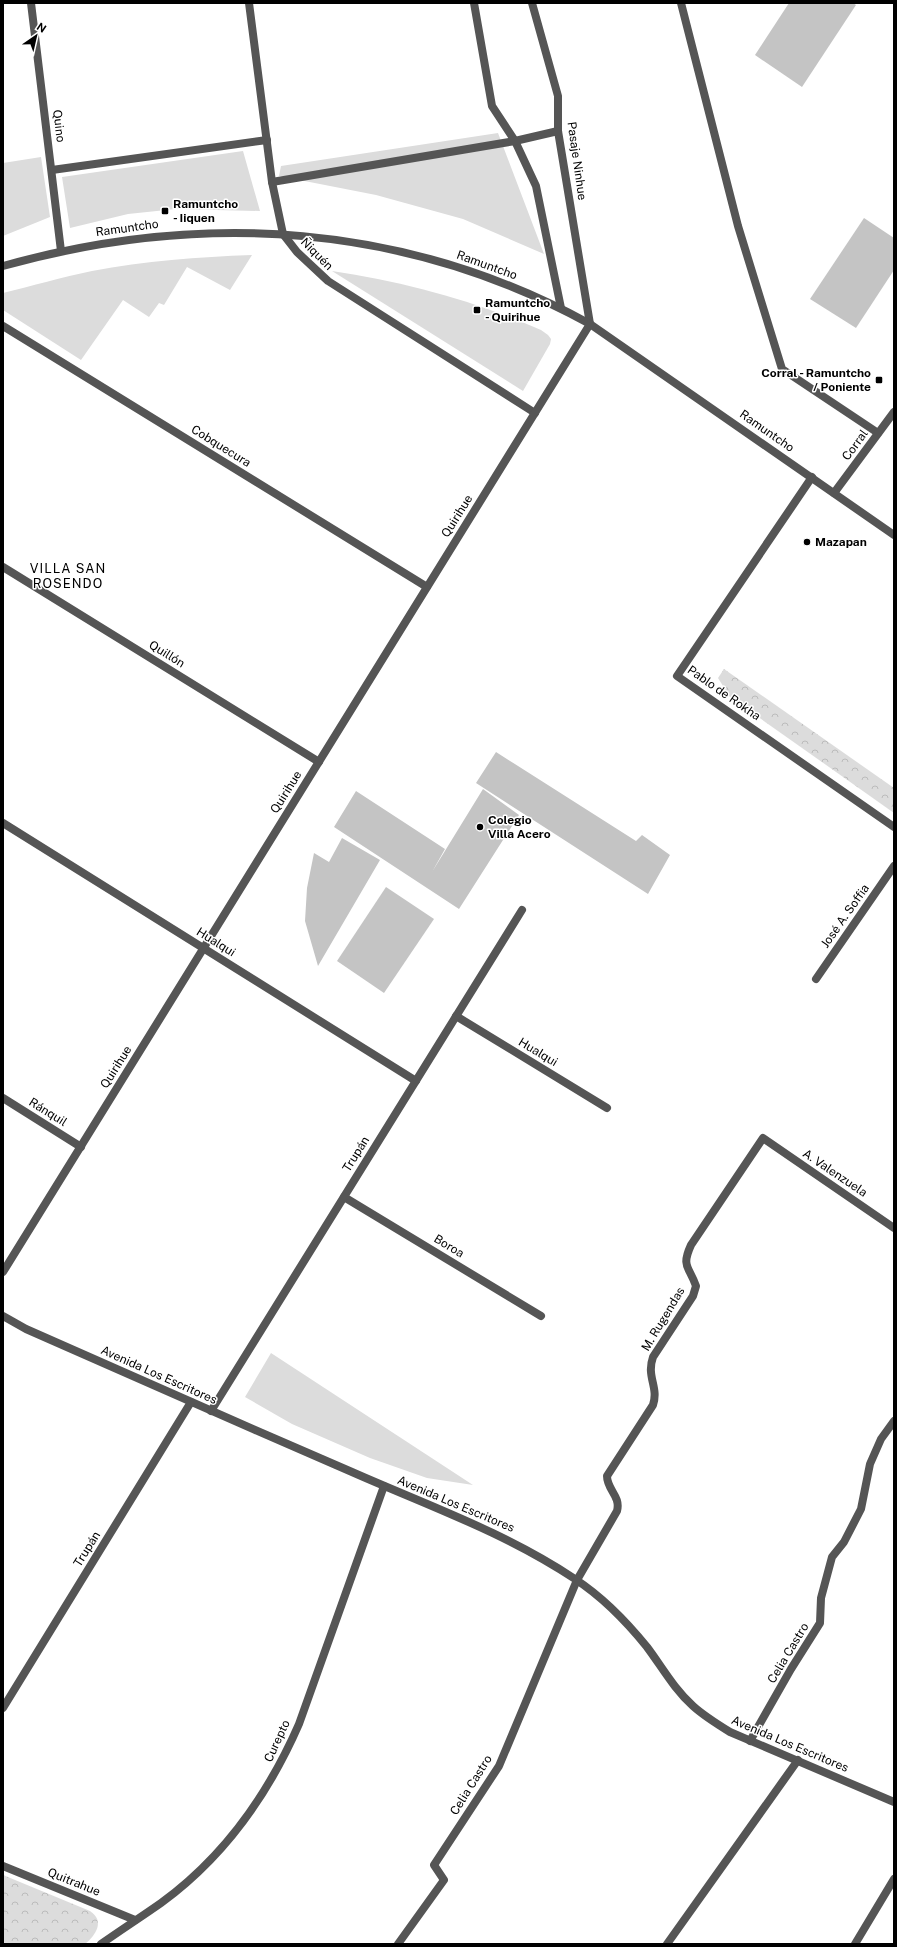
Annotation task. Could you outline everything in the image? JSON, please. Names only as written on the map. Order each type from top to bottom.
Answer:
[{"type":"street","name":"Quino","points":[[32,3],[61,251]]},
{"type":"street","name":"Ñiquén","points":[[249,3],[272,182],[283,234],[296,252],[328,281],[535,413]]},
{"type":"street","points":[[474,3],[492,106],[515,141],[536,186],[561,308]]},
{"type":"street","name":"Pasaje Ninhue","points":[[532,3],[558,96],[558,131],[590,324]]},
{"type":"street","points":[[681,3],[738,226],[782,369],[878,433]]},
{"type":"street","points":[[272,182],[515,141],[558,131]]},
{"type":"street","points":[[52,170],[267,140]]},
{"type":"street","name":"Ramuntcho","points":[[3,266],[61,251],[110,242],[159,236],[252,232],[335,239],[433,259],[518,289],[561,308],[590,324],[894,535]]},
{"type":"street","name":"Quirihue","points":[[3,1272],[590,324]]},
{"type":"street","name":"Cobquecura","points":[[3,326],[427,587]]},
{"type":"street","name":"Corral","points":[[834,493],[894,412]]},
{"type":"street","name":"Pablo de Rokha","points":[[812,477],[677,676],[894,827]]},
{"type":"street","name":"Quillón","points":[[3,567],[319,762]]},
{"type":"street","name":"Hualqui","points":[[3,823],[416,1081]]},
{"type":"street","name":"José A. Soffia","points":[[816,978],[894,866]]},
{"type":"street","name":"Trupán","points":[[211,1411],[522,910]]},
{"type":"street","name":"Hualqui","points":[[456,1016],[607,1108]]},
{"type":"street","name":"Ránquil","points":[[3,1098],[81,1146]]},
{"type":"street","name":"A. Valenzuela","points":[[763,1138],[894,1228]]},
{"type":"street","name":"M. Rugendas","points":[[577,1580],[617,1511],[619,1503],[616,1495],[607,1483],[607,1476],[653,1405],[655,1398],[650,1367],[653,1356],[693,1296],[696,1286],[685,1258],[691,1244],[763,1138]]},
{"type":"street","name":"Boroa","points":[[344,1197],[541,1316]]},
{"type":"street","name":"Avenida Los Escritores","points":[[3,1316],[26,1329],[211,1411],[471,1522],[513,1542],[577,1580],[602,1598],[619,1614],[647,1648],[674,1686],[692,1705],[711,1721],[750,1741],[798,1760],[894,1802]]},
{"type":"street","name":"Trupán","points":[[3,1708],[191,1402]]},
{"type":"street","name":"Celia Castro","points":[[750,1741],[791,1669],[820,1623],[821,1598],[832,1557],[844,1542],[861,1509],[870,1464],[881,1439],[894,1420]]},
{"type":"street","name":"Curepto","points":[[101,1944],[162,1902],[189,1880],[216,1854],[235,1832],[268,1786],[285,1756],[299,1724],[384,1486]]},
{"type":"street","name":"Celia Castro","points":[[398,1944],[444,1880],[434,1864],[498,1766],[577,1580]]},
{"type":"street","points":[[667,1944],[798,1760]]},
{"type":"street","name":"Quitrahue","points":[[3,1866],[136,1920]]},
{"type":"street","points":[[855,1944],[894,1879]]},
{"type":"green space","points":[[498,133],[544,254],[463,219],[376,195],[279,176],[281,166]]},
{"type":"green space","points":[[243,151],[260,211],[176,209],[128,214],[70,228],[62,177]]},
{"type":"green space","points":[[41,157],[50,217],[3,236],[3,163]]},
{"type":"green space","points":[[252,255],[230,290],[187,267],[164,305],[159,303],[149,317],[123,300],[81,360],[3,310],[3,293],[81,273],[152,262]]},
{"type":"green space","points":[[332,271],[386,281],[438,293],[464,301],[541,330],[551,339],[550,344],[523,391]]},
{"type":"green space","points":[[724,669],[894,788],[894,813],[730,697],[718,678]]},
{"type":"green space","points":[[271,1353],[473,1485],[427,1478],[370,1458],[292,1424],[245,1397]]},
{"type":"green space","points":[[3,1875],[90,1911],[95,1915],[98,1923],[93,1936],[85,1944],[3,1944]]},
{"type":"building","points":[[789,3],[853,3],[856,5],[802,87],[755,55]]},
{"type":"building","points":[[864,218],[894,238],[894,270],[856,328],[810,299]]},
{"type":"building","points":[[496,752],[636,841],[642,835],[670,855],[648,894],[476,783]]},
{"type":"building","points":[[483,789],[519,815],[459,909],[334,827],[356,791],[445,849],[432,872]]},
{"type":"building","points":[[342,838],[380,860],[318,966],[305,921],[307,888],[314,853],[329,862]]},
{"type":"building","points":[[386,887],[434,919],[384,993],[337,961]]},
{"type":"place","name":"Ramuntcho - Iiquen","points":[[165,211]]},
{"type":"place","name":"Ramuntcho - Quirihue","points":[[477,310]]},
{"type":"place","name":"Corral - Ramuntcho / Poniente","points":[[879,380]]},
{"type":"place","name":"Mazapan","points":[[807,542]]},
{"type":"place","name":"Colegio Villa Acero","points":[[480,827]]},
{"type":"district","name":"VILLA SAN ROSENDO","points":[[68,576]]}]
